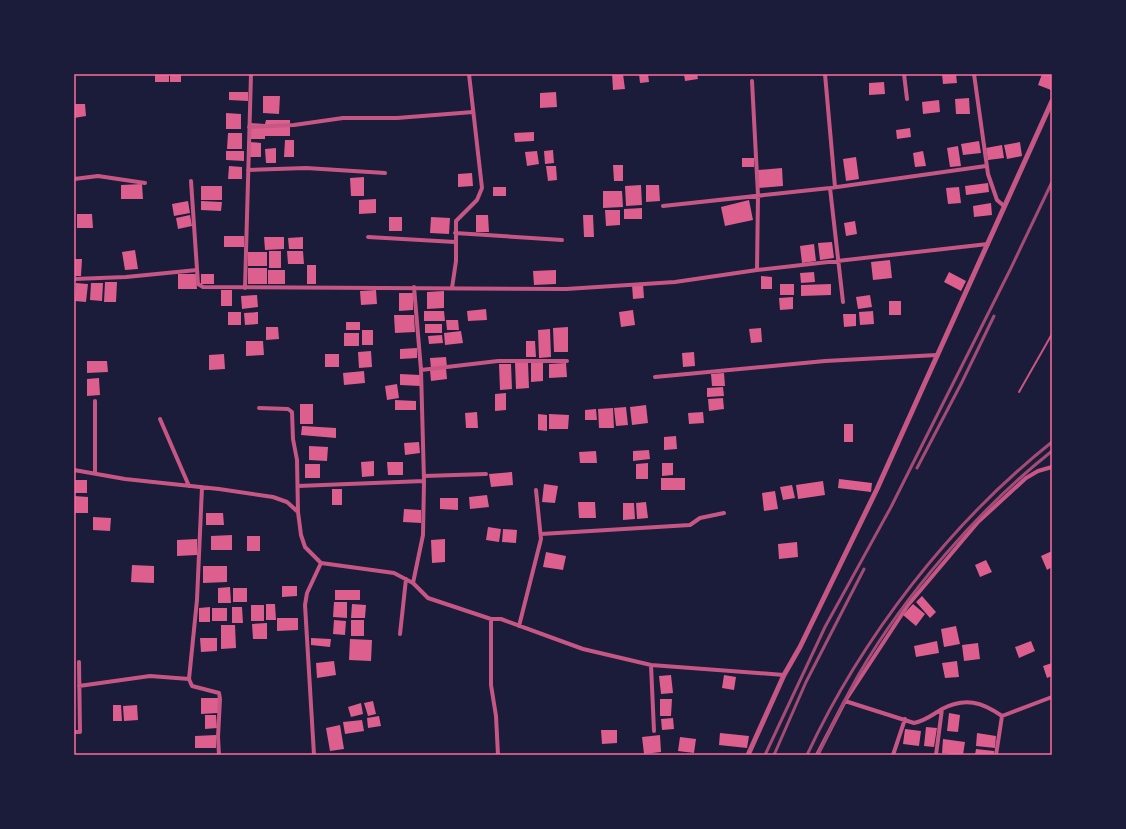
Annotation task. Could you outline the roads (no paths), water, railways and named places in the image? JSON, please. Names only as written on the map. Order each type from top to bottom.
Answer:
[{"type":"street","points":[[245,288],[251,74]]},
{"type":"street","points":[[452,288],[456,261],[455,224],[458,217],[477,200],[482,188],[468,74]]},
{"type":"street","points":[[824,74],[843,302]]},
{"type":"street","points":[[904,74],[907,99]]},
{"type":"street","points":[[974,74],[986,166],[997,200],[1004,206]]},
{"type":"street","points":[[752,81],[758,195],[757,270]]},
{"type":"street","points":[[748,755],[784,675],[800,647],[877,489],[1052,101]]},
{"type":"street","points":[[249,127],[294,125],[343,118],[397,118],[473,112]]},
{"type":"street","points":[[663,206],[833,188],[986,166]]},
{"type":"street","points":[[248,170],[306,168],[385,173]]},
{"type":"street","points":[[74,179],[98,176],[145,183]]},
{"type":"street","points":[[191,181],[197,270],[200,287],[566,289],[675,282],[757,270],[839,262],[988,244]]},
{"type":"street","points":[[455,234],[562,240]]},
{"type":"street","points":[[368,237],[455,242]]},
{"type":"street","points":[[74,280],[126,277],[197,270]]},
{"type":"street","points":[[412,583],[423,535],[424,478],[421,370],[414,287]]},
{"type":"street","points":[[655,377],[795,364],[937,355]]},
{"type":"street","points":[[421,370],[498,361],[567,361]]},
{"type":"street","points":[[95,401],[95,474]]},
{"type":"street","points":[[259,408],[291,410],[293,439],[296,452],[298,512],[301,535],[305,547],[321,563],[394,573],[412,583],[428,598],[490,619],[501,619],[583,649],[651,665],[784,675]]},
{"type":"street","points":[[160,419],[189,486]]},
{"type":"street","points":[[817,755],[845,701],[908,605],[978,522],[1026,478],[1038,471],[1052,468]]},
{"type":"street","points":[[74,470],[125,479],[202,487],[273,497],[287,502],[298,512]]},
{"type":"street","points":[[298,486],[486,474]]},
{"type":"street","points":[[202,487],[197,600],[189,679],[191,685],[195,688],[219,693],[219,755]]},
{"type":"street","points":[[519,626],[540,545],[541,534],[536,490]]},
{"type":"street","points":[[541,534],[690,525],[700,518],[724,513]]},
{"type":"street","points":[[314,755],[305,605],[307,594],[321,563]]},
{"type":"street","points":[[400,634],[406,579]]},
{"type":"street","points":[[490,619],[491,685],[496,716],[498,755]]},
{"type":"street","points":[[74,732],[80,732],[79,662]]},
{"type":"street","points":[[651,665],[654,731]]},
{"type":"street","points":[[79,686],[150,676],[189,679]]},
{"type":"street","points":[[1002,716],[1052,698]]},
{"type":"street","points":[[845,701],[914,723],[924,721],[942,709],[966,701],[988,706],[1002,716]]},
{"type":"street","points":[[936,755],[942,709]]},
{"type":"street","points":[[996,755],[1002,716]]},
{"type":"street","points":[[893,755],[904,720]]},
{"type":"lane","points":[[1019,392],[1052,334]]},
{"type":"railway","points":[[765,755],[825,627],[891,507],[1011,268],[1052,182]]},
{"type":"railway","points":[[917,468],[962,382],[994,316]]},
{"type":"railway","points":[[807,755],[829,711],[854,668],[882,625],[912,585],[978,508],[1014,474],[1052,442]]},
{"type":"railway","points":[[818,755],[859,674],[899,613],[921,583],[971,526],[998,499],[1052,451]]},
{"type":"railway","points":[[774,755],[806,682],[864,569]]}]
